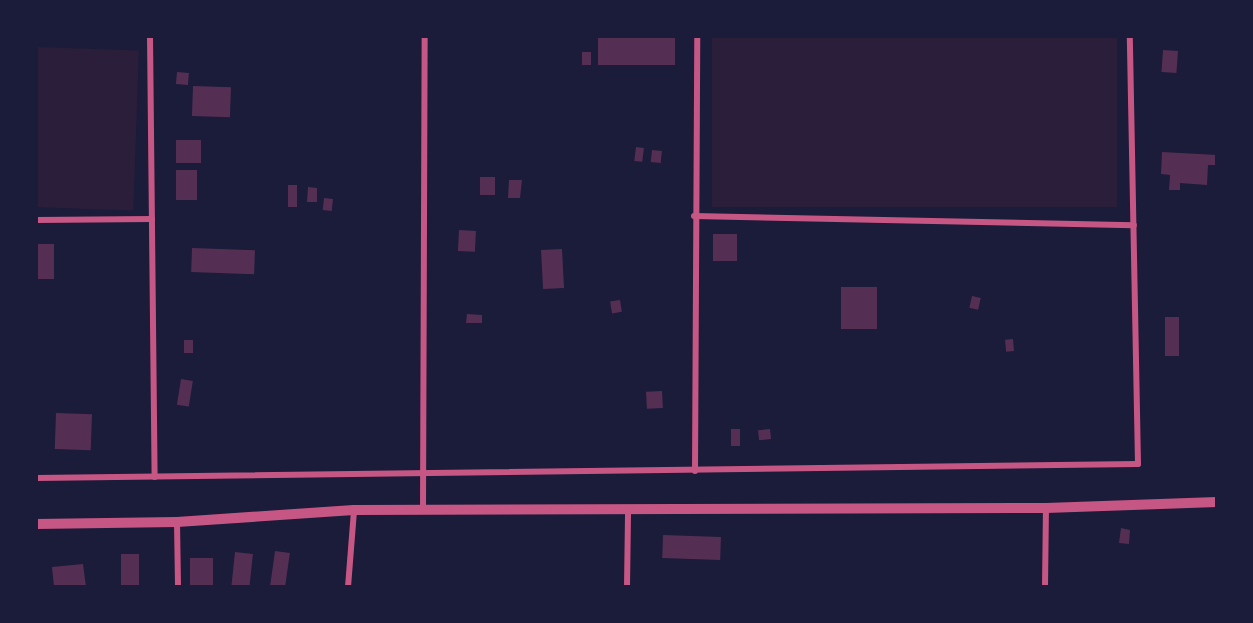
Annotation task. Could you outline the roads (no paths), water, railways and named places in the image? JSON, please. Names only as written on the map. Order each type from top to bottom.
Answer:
[{"type":"street","points":[[150,36],[155,477]]},
{"type":"street","points":[[423,510],[425,475],[425,36]]},
{"type":"street","points":[[695,471],[694,216],[698,36]]},
{"type":"street","points":[[36,478],[425,475],[1138,464],[1130,36]]},
{"type":"street","points":[[694,216],[1134,225]]},
{"type":"street","points":[[36,220],[152,219]]},
{"type":"street","points":[[36,524],[177,522],[354,510],[628,512],[1046,508],[1217,502]]},
{"type":"street","points":[[1045,587],[1046,508]]},
{"type":"street","points":[[348,587],[354,510]]},
{"type":"street","points":[[627,587],[628,512]]},
{"type":"street","points":[[177,522],[178,587]]}]
